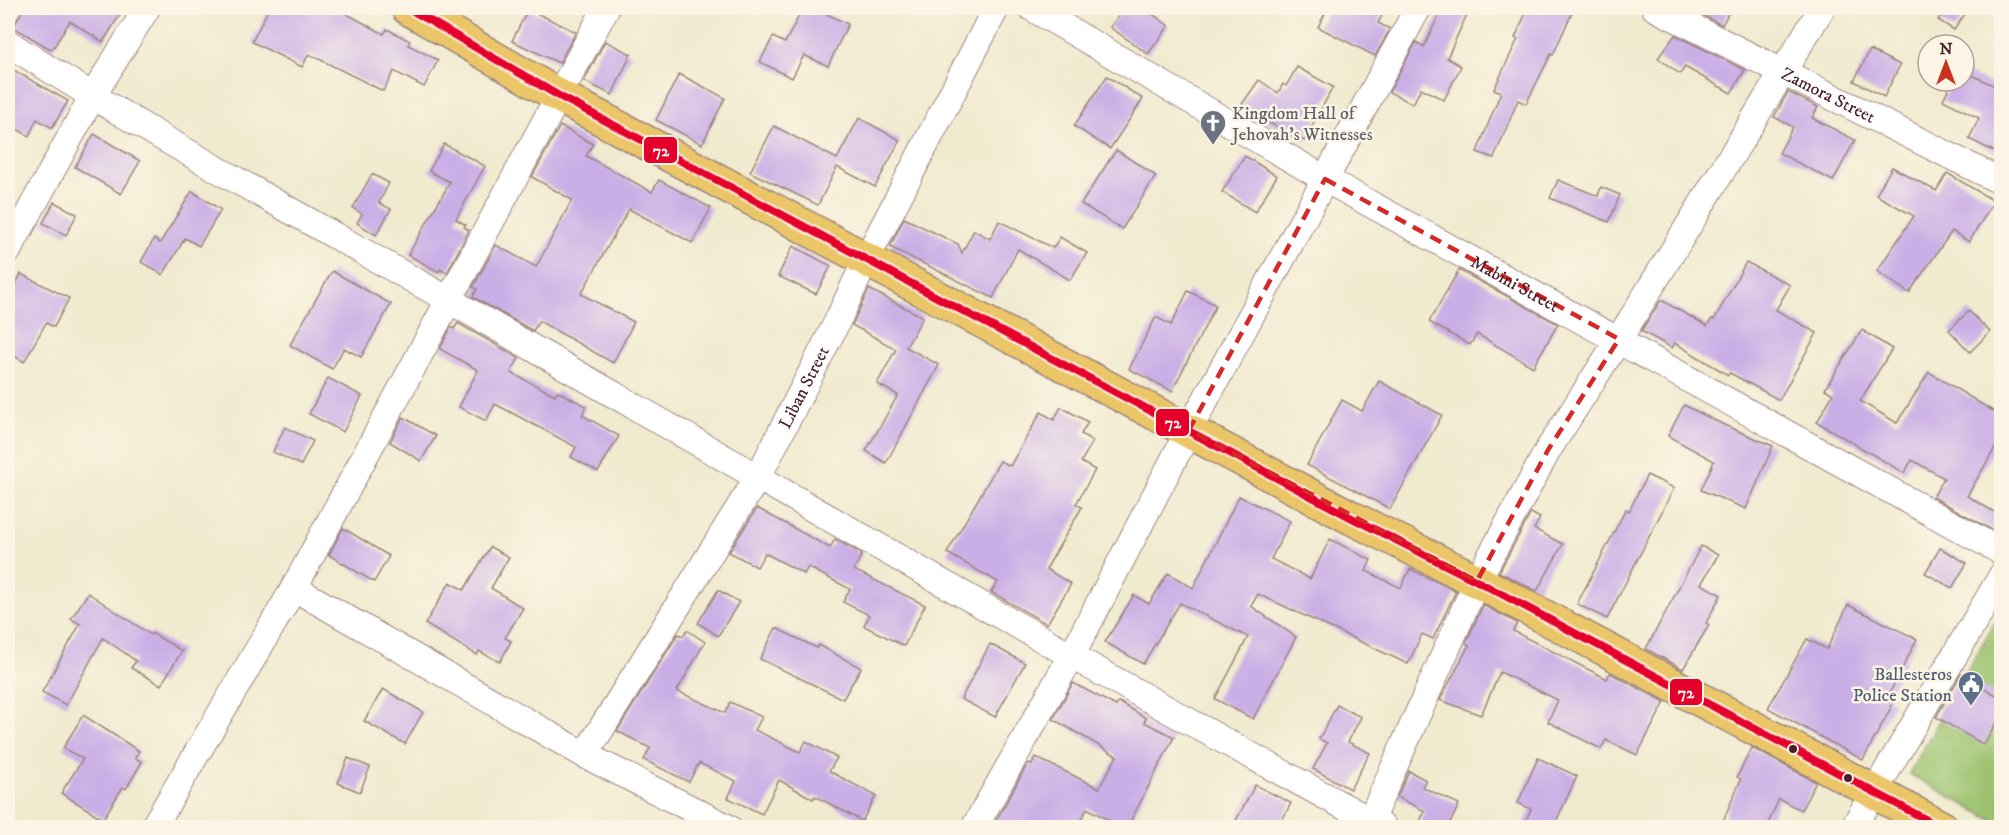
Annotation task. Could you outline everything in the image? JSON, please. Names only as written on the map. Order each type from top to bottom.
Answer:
[{"type":"main road","points":[[408,8],[559,96],[1352,518],[1478,581],[1942,828]]},
{"type":"street","points":[[8,251],[92,97],[147,8]]},
{"type":"street","points":[[153,828],[294,588],[606,8]]},
{"type":"street","name":"Liban Street","points":[[585,755],[758,477],[866,260],[996,8]]},
{"type":"street","name":"Mabini Street","points":[[1032,8],[1325,179],[2001,552]]},
{"type":"street","points":[[974,828],[1072,655],[1189,430],[1418,8]]},
{"type":"street","name":"Zamora Street","points":[[1655,8],[2001,182]]},
{"type":"street","points":[[8,43],[92,97],[1374,825],[1478,581],[1548,450],[1822,8]]},
{"type":"street","points":[[1853,828],[2001,575]]},
{"type":"street","points":[[294,588],[585,755],[729,828]]},
{"type":"highlighted area","points":[[1325,179],[1619,339],[1548,450],[1477,581],[1189,430]]},
{"type":"green space","points":[[2001,611],[2001,825],[1909,774]]},
{"type":"building","points":[[24,8],[124,8],[103,42],[70,21],[52,50],[13,27]]},
{"type":"building","points":[[269,8],[336,8],[384,34],[387,29],[410,41],[408,45],[438,60],[424,87],[394,71],[383,91],[309,54],[302,67],[252,42]]},
{"type":"building","points":[[803,8],[814,8],[848,24],[828,66],[804,55],[792,78],[760,62],[773,37],[785,43]]},
{"type":"building","points":[[1125,8],[1144,8],[1169,26],[1148,54],[1110,27]]},
{"type":"building","points":[[1328,8],[1386,8],[1378,23],[1390,29],[1375,56],[1318,27]]},
{"type":"building","points":[[1442,8],[1470,8],[1447,58],[1461,66],[1444,100],[1421,88],[1413,104],[1389,92],[1416,42],[1424,47]]},
{"type":"building","points":[[1528,8],[1574,8],[1553,55],[1551,54],[1526,104],[1518,100],[1494,158],[1477,152],[1501,92],[1494,89],[1518,39],[1515,38]]},
{"type":"building","points":[[1697,8],[1731,8],[1722,25],[1695,11]]},
{"type":"building","points":[[1946,8],[1969,8],[1954,30],[1938,20]]},
{"type":"building","points":[[528,9],[576,32],[559,63],[512,41]]},
{"type":"building","points":[[1675,35],[1745,70],[1731,93],[1685,67],[1680,74],[1658,58]]},
{"type":"building","points":[[605,41],[631,54],[612,95],[584,81]]},
{"type":"building","points":[[1870,50],[1900,65],[1884,97],[1854,81]]},
{"type":"building","points":[[8,67],[68,101],[52,128],[37,119],[29,136],[8,124]]},
{"type":"building","points":[[1297,67],[1333,87],[1304,141],[1266,121],[1242,104],[1259,80],[1278,93],[1283,84],[1286,86]]},
{"type":"building","points":[[679,74],[725,98],[702,144],[656,120]]},
{"type":"building","points":[[1107,76],[1143,99],[1110,149],[1074,126]]},
{"type":"building","points":[[1976,77],[2001,89],[2001,155],[1969,139],[1979,118],[1943,100],[1946,93],[1976,93]]},
{"type":"building","points":[[1788,92],[1818,107],[1812,118],[1855,140],[1833,181],[1779,153],[1793,127],[1774,117]]},
{"type":"building","points":[[859,118],[900,140],[875,187],[837,167],[818,205],[750,172],[774,126],[837,159]]},
{"type":"building","points":[[560,126],[593,144],[586,156],[652,192],[659,180],[711,208],[692,243],[629,209],[581,294],[634,322],[613,363],[539,321],[533,331],[473,297],[477,289],[473,287],[496,245],[536,267],[572,200],[532,177]]},
{"type":"building","points":[[94,134],[140,161],[121,194],[75,167]]},
{"type":"building","points":[[444,144],[485,166],[456,219],[466,225],[464,227],[469,230],[447,273],[440,269],[439,272],[408,255],[450,182],[429,171]]},
{"type":"building","points":[[1116,150],[1156,176],[1122,229],[1081,204]]},
{"type":"building","points":[[1245,156],[1277,176],[1255,212],[1222,192]]},
{"type":"building","points":[[1892,167],[1936,191],[1947,173],[1994,201],[1969,242],[1952,231],[1909,293],[1877,271],[1914,216],[1876,195]]},
{"type":"building","points":[[372,174],[389,183],[379,203],[391,209],[376,235],[357,223],[362,214],[353,208]]},
{"type":"building","points":[[1558,180],[1598,196],[1601,187],[1620,195],[1609,222],[1550,198]]},
{"type":"building","points":[[192,191],[221,210],[199,246],[185,238],[163,275],[141,262],[154,239],[160,243]]},
{"type":"building","points":[[54,202],[77,214],[66,235],[43,223]]},
{"type":"building","points":[[904,218],[958,244],[962,253],[974,230],[990,239],[999,221],[1053,248],[1060,237],[1087,253],[1070,280],[1018,249],[993,298],[890,247]]},
{"type":"building","points":[[793,246],[831,266],[816,294],[778,276]]},
{"type":"building","points":[[1746,262],[1790,285],[1776,310],[1817,333],[1779,400],[1730,373],[1728,375],[1675,343],[1672,348],[1641,331],[1661,300],[1707,326],[1712,319],[1714,320]]},
{"type":"building","points":[[1459,270],[1558,324],[1533,367],[1477,334],[1470,345],[1429,322]]},
{"type":"building","points":[[332,271],[391,304],[361,357],[344,348],[332,369],[290,345]]},
{"type":"building","points":[[21,274],[69,298],[54,327],[46,323],[24,362],[8,352],[8,300]]},
{"type":"building","points":[[869,289],[923,317],[906,347],[939,365],[886,463],[866,451],[898,395],[877,384],[896,349],[852,325]]},
{"type":"building","points":[[1188,291],[1216,305],[1172,391],[1129,369],[1156,317],[1171,325]]},
{"type":"building","points":[[1969,311],[1990,332],[1970,352],[1949,330]]},
{"type":"building","points":[[458,323],[519,358],[511,373],[555,395],[557,391],[586,406],[582,415],[619,436],[598,472],[571,457],[576,447],[495,404],[486,421],[459,407],[478,370],[440,349],[451,327],[454,329]]},
{"type":"building","points":[[1862,330],[1892,349],[1860,401],[1897,423],[1929,372],[2001,416],[2001,452],[1995,448],[1967,496],[2001,516],[2001,535],[1933,497],[1944,478],[1912,460],[1904,473],[1817,422],[1833,394],[1825,389]]},
{"type":"building","points":[[328,378],[362,396],[343,432],[309,414]]},
{"type":"building","points":[[1379,381],[1442,415],[1390,509],[1307,465],[1342,400],[1362,411]]},
{"type":"building","points":[[1684,405],[1773,446],[1746,509],[1701,490],[1714,461],[1668,436]]},
{"type":"building","points":[[1061,407],[1088,422],[1081,434],[1093,441],[1081,462],[1095,470],[1076,504],[1082,507],[1046,569],[1071,584],[1047,624],[991,592],[998,582],[947,553],[1000,461],[1010,466],[1041,412],[1054,420]]},
{"type":"building","points":[[403,417],[436,436],[421,461],[390,442]]},
{"type":"building","points":[[285,427],[313,441],[301,465],[273,452]]},
{"type":"building","points":[[1647,475],[1674,488],[1607,619],[1577,604],[1626,509],[1629,511]]},
{"type":"building","points":[[1239,496],[1290,521],[1271,559],[1310,579],[1330,539],[1371,560],[1366,571],[1401,588],[1410,569],[1456,591],[1433,639],[1422,634],[1408,664],[1258,594],[1251,606],[1296,637],[1253,719],[1215,699],[1248,637],[1180,603],[1143,664],[1105,642],[1134,595],[1149,604],[1168,573],[1193,588]]},
{"type":"building","points":[[757,508],[830,548],[835,539],[862,554],[854,570],[925,605],[904,646],[864,626],[869,615],[843,602],[850,589],[808,567],[804,574],[765,553],[757,567],[729,552]]},
{"type":"building","points":[[1531,513],[1540,518],[1534,529],[1563,544],[1537,591],[1499,572]]},
{"type":"building","points":[[343,528],[389,556],[374,582],[329,555]]},
{"type":"building","points":[[1701,546],[1718,555],[1701,584],[1721,595],[1706,623],[1709,625],[1683,669],[1646,649]]},
{"type":"building","points":[[490,547],[509,557],[491,588],[523,608],[505,638],[511,641],[500,662],[479,651],[477,655],[425,624],[450,582],[464,590]]},
{"type":"building","points":[[1940,548],[1967,563],[1952,588],[1925,573]]},
{"type":"building","points":[[718,590],[739,602],[718,636],[698,623]]},
{"type":"building","points":[[88,593],[151,635],[152,633],[182,651],[161,685],[131,668],[136,661],[103,638],[66,705],[42,692],[80,624],[71,619]]},
{"type":"building","points":[[1483,605],[1517,623],[1513,631],[1607,679],[1610,673],[1665,702],[1637,755],[1606,740],[1601,749],[1548,722],[1558,700],[1500,672],[1481,715],[1440,700],[1469,645],[1466,643]]},
{"type":"building","points":[[1848,605],[1917,639],[1887,698],[1894,702],[1863,760],[1768,708],[1807,639],[1827,649]]},
{"type":"building","points":[[776,628],[817,648],[819,645],[861,668],[843,699],[760,659]]},
{"type":"building","points":[[687,630],[705,642],[677,691],[725,713],[730,702],[762,717],[755,730],[800,752],[806,741],[837,758],[829,771],[876,796],[862,821],[815,796],[813,799],[779,780],[762,814],[728,798],[736,781],[699,763],[689,782],[644,760],[650,748],[617,731],[678,634],[683,636]]},
{"type":"building","points":[[990,644],[1025,663],[995,717],[961,699]]},
{"type":"building","name":"Ballesteros Police Station","points":[[1961,674],[2001,698],[2001,715],[1984,745],[1936,717]]},
{"type":"building","points":[[1073,683],[1116,706],[1119,702],[1146,718],[1144,722],[1174,737],[1127,828],[1087,808],[1078,828],[992,828],[1028,763],[1032,764],[1035,757],[1099,788],[1117,756],[1053,719]]},
{"type":"building","points":[[383,689],[423,712],[405,744],[364,721]]},
{"type":"building","points":[[1337,705],[1361,717],[1348,742],[1370,753],[1350,789],[1313,769],[1327,743],[1319,739]]},
{"type":"building","points":[[83,715],[139,751],[135,758],[142,762],[126,789],[123,787],[103,819],[61,793],[83,759],[63,748]]},
{"type":"building","points":[[1752,748],[1816,782],[1801,810],[1779,799],[1766,828],[1720,828],[1741,779],[1737,777]]},
{"type":"building","points":[[348,758],[370,767],[360,792],[338,783]]},
{"type":"building","points":[[1538,758],[1577,776],[1553,828],[1522,828],[1531,809],[1518,803]]},
{"type":"building","points":[[1409,771],[1426,780],[1422,787],[1459,804],[1448,828],[1434,828],[1420,821],[1425,811],[1397,797]]},
{"type":"building","points":[[1255,785],[1291,803],[1278,828],[1232,828]]},
{"type":"transit line","name":"72","points":[[408,8],[559,96],[1352,518],[1477,581],[1942,828]]},
{"type":"place","name":"Kingdom Hall of Jehovah's Witnesses","points":[[1213,146]]},
{"type":"place","name":"Ballesteros Police Station","points":[[1971,707]]}]
